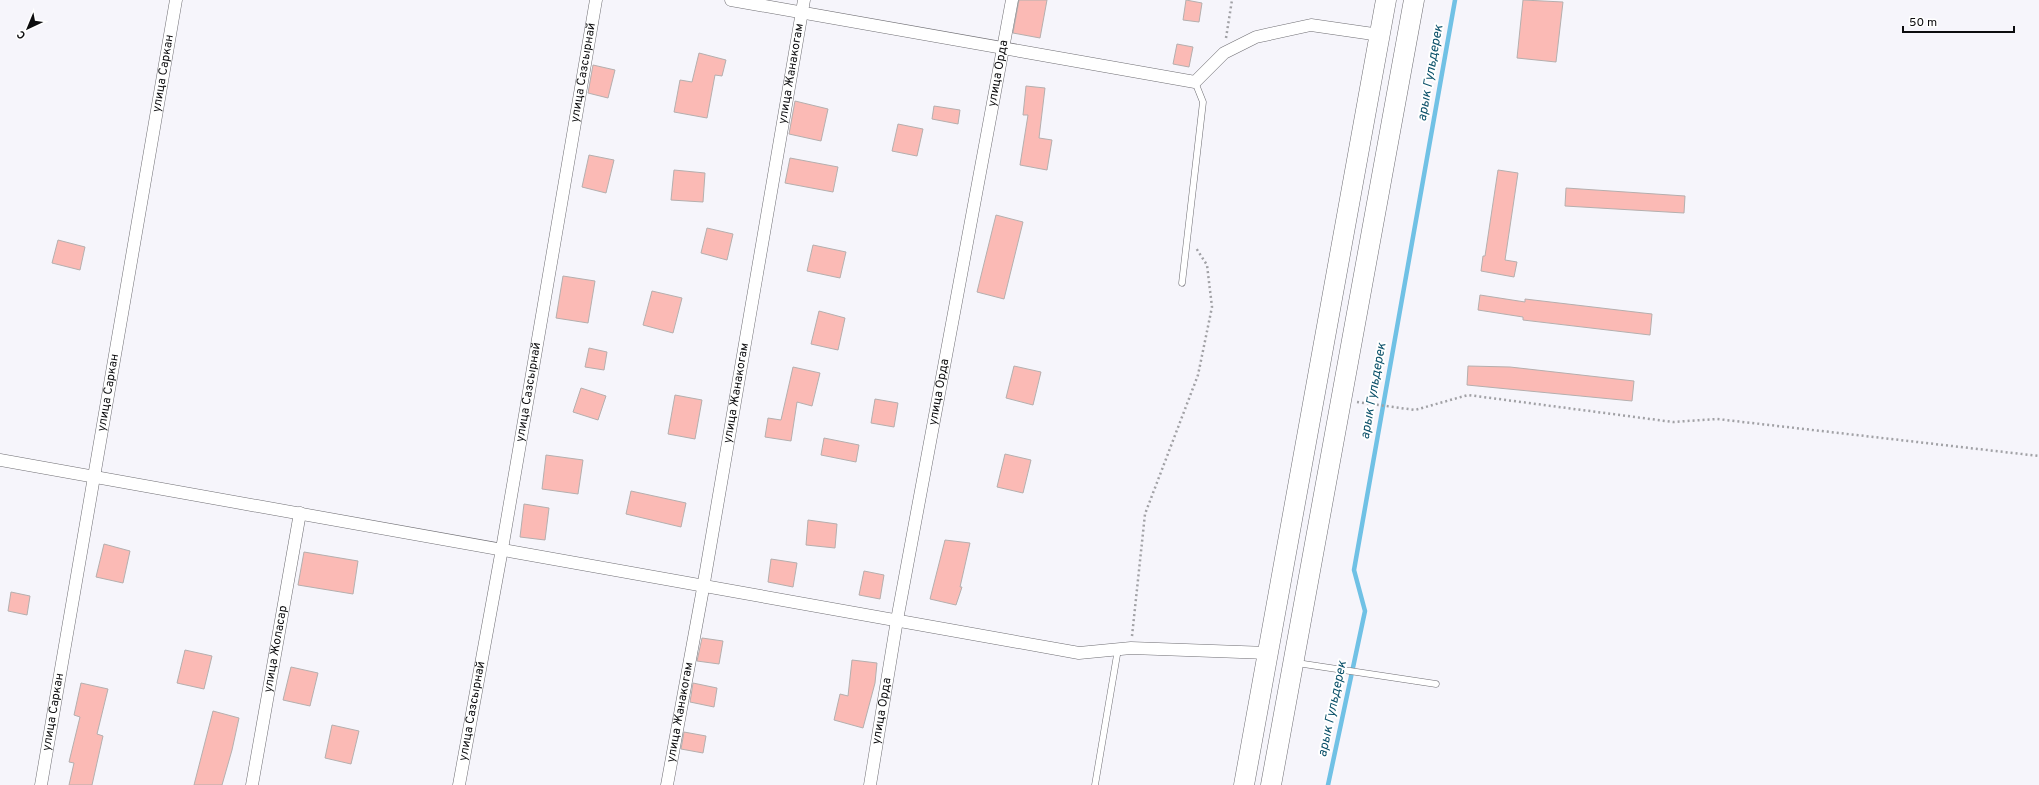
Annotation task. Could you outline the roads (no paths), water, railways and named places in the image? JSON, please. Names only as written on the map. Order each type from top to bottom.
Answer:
[{"type":"highway","points":[[1244,785],[1385,3],[1413,5],[1271,785]]},
{"type":"street","name":"улица Саркан","points":[[41,785],[176,0]]},
{"type":"street","name":"улица Сазсырнай","points":[[459,785],[502,549],[596,0]]},
{"type":"street","points":[[731,0],[802,14],[1004,47],[1195,82],[1224,52],[1256,37],[1311,25],[1380,34]]},
{"type":"street","name":"улица Жанакогам","points":[[667,785],[704,585],[804,0]]},
{"type":"street","name":"улица Орда","points":[[870,785],[897,620],[1012,0]]},
{"type":"street","points":[[0,460],[1079,653],[1131,648],[1268,653]]},
{"type":"street","name":"улица Жоласар","points":[[252,785],[300,513]]},
{"type":"lane","points":[[1182,283],[1203,102],[1195,82]]},
{"type":"lane","points":[[1095,785],[1118,649]]},
{"type":"lane","points":[[1293,662],[1436,684]]},
{"type":"waterway","name":"арык Гульдерек","points":[[1328,785],[1365,611],[1354,570],[1455,0]]}]
